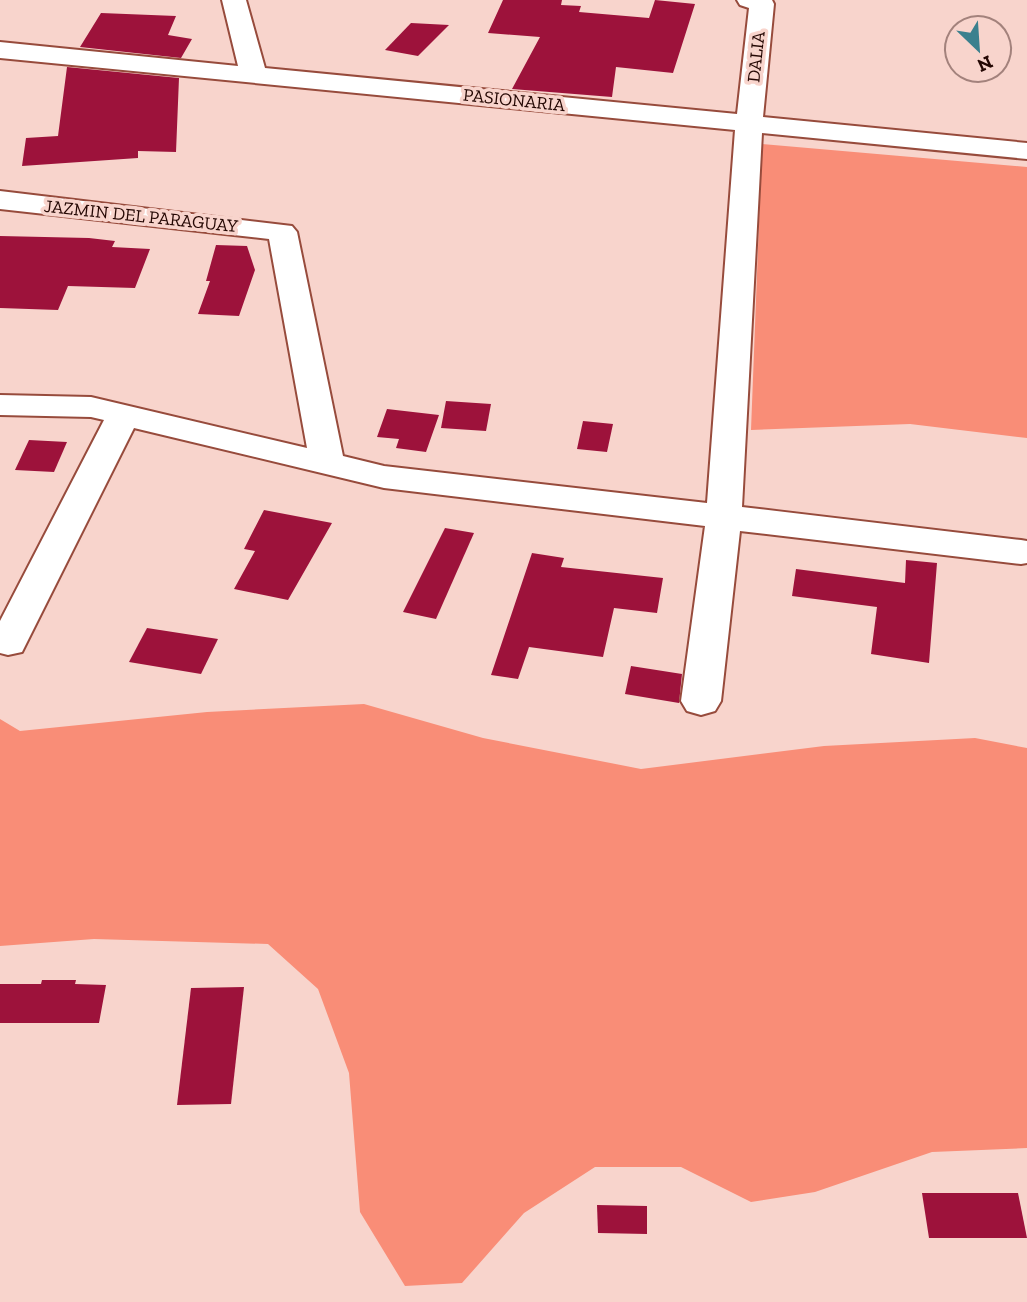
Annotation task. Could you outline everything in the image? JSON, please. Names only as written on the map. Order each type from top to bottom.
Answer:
[{"type":"street","points":[[234,0],[253,73]]},
{"type":"street","name":"DALIA","points":[[748,0],[762,4],[749,125]]},
{"type":"street","name":"PASIONARIA","points":[[0,50],[1027,151]]},
{"type":"street","points":[[701,701],[724,517],[749,125]]},
{"type":"street","name":"JAZMIN DEL PARAGUAY","points":[[0,200],[282,232],[327,464]]},
{"type":"street","points":[[0,405],[91,407],[383,477],[1021,552]]},
{"type":"street","points":[[8,642],[124,415]]},
{"type":"shaded area","points":[[762,144],[1027,167],[1027,438],[910,424],[751,430]]},
{"type":"shaded area","points":[[364,704],[483,738],[641,769],[824,746],[975,738],[1027,748],[1027,1148],[932,1152],[815,1192],[751,1202],[681,1167],[595,1167],[524,1213],[462,1283],[405,1286],[360,1212],[349,1073],[318,989],[268,944],[94,939],[0,946],[0,719],[20,731],[207,712]]},
{"type":"building","points":[[503,0],[562,0],[561,5],[581,6],[579,12],[649,18],[655,0],[695,4],[673,73],[616,67],[612,97],[512,89],[540,37],[488,33]]},
{"type":"building","points":[[101,13],[176,16],[168,35],[192,39],[181,58],[80,47]]},
{"type":"building","points":[[411,23],[449,25],[418,56],[385,50]]},
{"type":"building","points":[[67,67],[179,78],[176,152],[138,151],[138,158],[22,166],[26,138],[58,136]]},
{"type":"building","points":[[0,236],[89,238],[115,241],[112,247],[150,249],[135,288],[68,286],[58,310],[0,308]]},
{"type":"building","points":[[216,245],[247,246],[255,270],[239,316],[198,314],[210,281],[206,281]]},
{"type":"building","points":[[446,401],[491,404],[486,431],[441,428]]},
{"type":"building","points":[[387,409],[439,415],[426,452],[396,448],[399,439],[377,437]]},
{"type":"building","points":[[583,421],[613,424],[607,452],[577,449]]},
{"type":"building","points":[[29,440],[67,442],[54,472],[15,470]]},
{"type":"building","points":[[264,510],[332,523],[288,600],[234,589],[255,551],[244,549]]},
{"type":"building","points":[[445,528],[474,533],[436,619],[403,612]]},
{"type":"building","points":[[532,553],[564,558],[561,567],[663,578],[657,613],[614,608],[603,657],[529,647],[518,679],[491,675]]},
{"type":"building","points":[[906,560],[937,563],[929,663],[871,654],[877,607],[792,596],[796,569],[905,583]]},
{"type":"building","points":[[147,628],[218,639],[201,674],[129,662]]},
{"type":"building","points":[[631,666],[682,674],[679,703],[625,694]]},
{"type":"building","points":[[42,980],[76,980],[75,984],[106,985],[99,1023],[0,1023],[0,984],[41,984]]},
{"type":"building","points":[[244,987],[231,1104],[177,1105],[191,988]]},
{"type":"building","points":[[922,1193],[1018,1193],[1027,1238],[929,1238]]},
{"type":"building","points":[[597,1205],[647,1206],[647,1234],[598,1233]]}]
